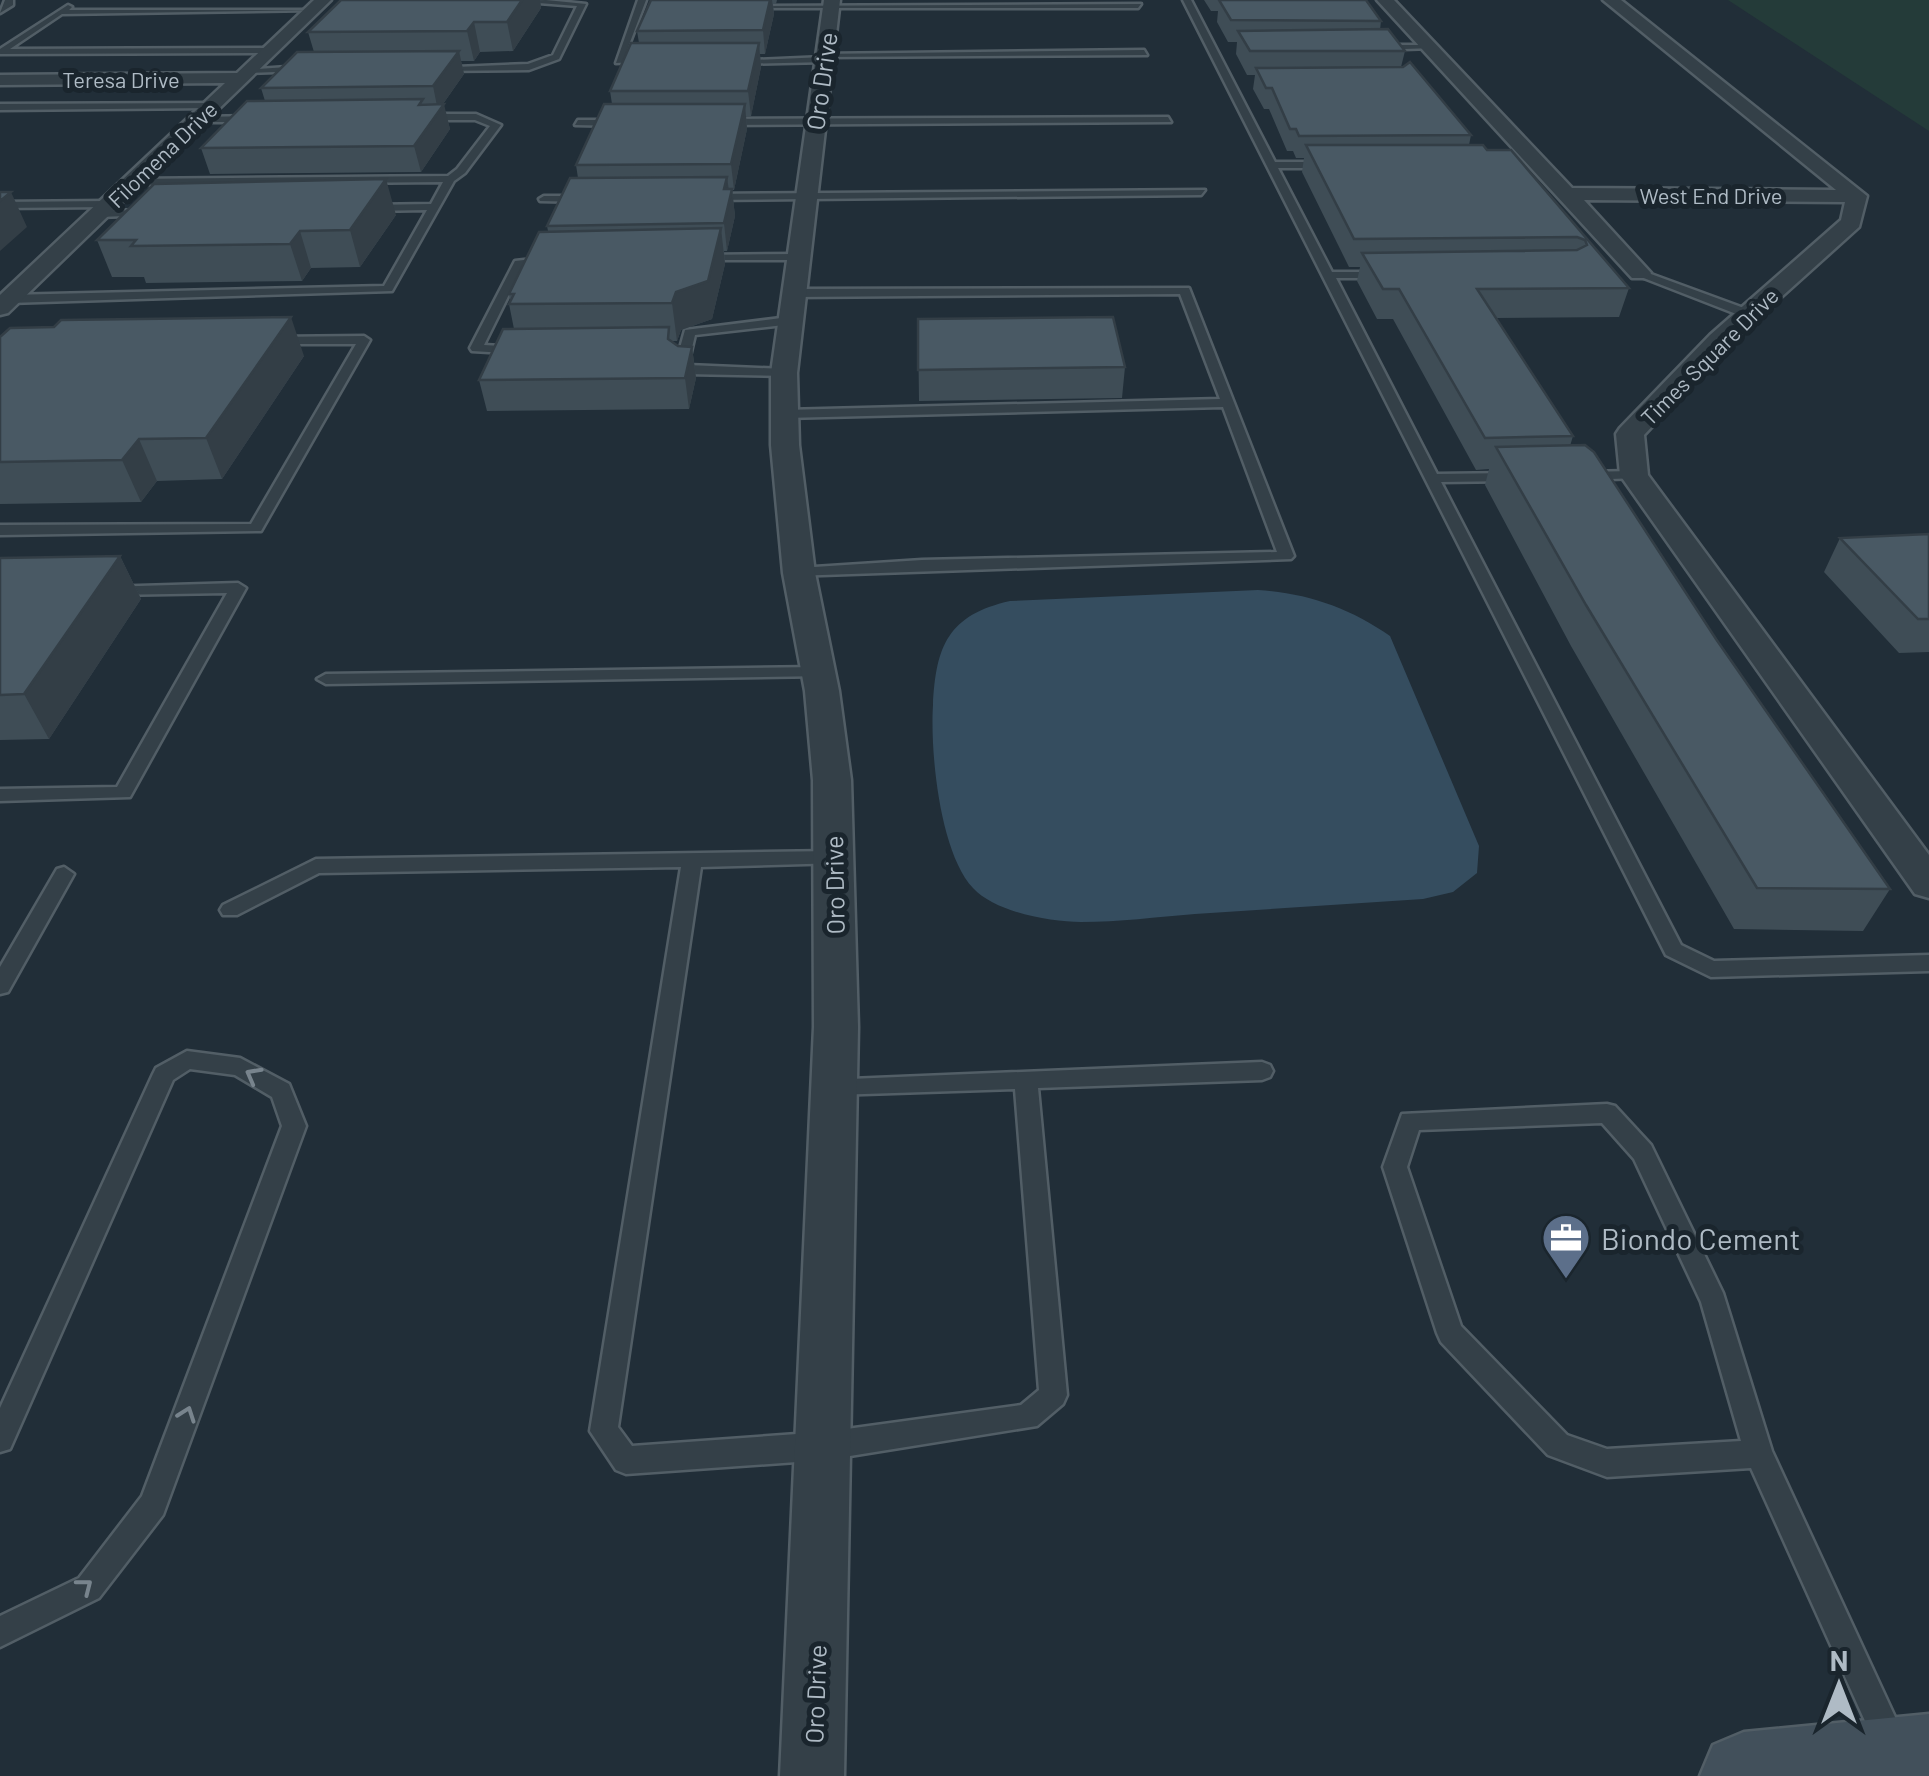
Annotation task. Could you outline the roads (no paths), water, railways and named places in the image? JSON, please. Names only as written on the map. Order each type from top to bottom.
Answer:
[{"type":"main road","points":[[1744,1776],[1874,1765]]},
{"type":"street","points":[[1384,0],[1640,273]]},
{"type":"street","points":[[1612,0],[1857,196]]},
{"type":"street","name":"Filomena Drive","points":[[4,304],[324,4]]},
{"type":"street","name":"Oro Drive","points":[[812,1776],[834,1086],[834,858],[832,780],[818,672],[799,573],[784,373],[831,4]]},
{"type":"street","name":"Teresa Drive","points":[[0,80],[246,74]]},
{"type":"street","name":"West End Drive","points":[[1565,194],[1857,196]]},
{"type":"street","name":"Times Square Drive","points":[[1634,475],[1630,434],[1748,314],[1851,222],[1857,196]]},
{"type":"street","points":[[1634,475],[1929,884]]},
{"type":"lane","points":[[0,11],[9,5],[9,0]]},
{"type":"lane","points":[[1,52],[78,0]]},
{"type":"lane","points":[[430,68],[530,67],[556,57],[582,4],[513,0]]},
{"type":"lane","points":[[1187,0],[1673,950],[1712,969],[1929,963]]},
{"type":"lane","points":[[60,12],[324,4]]},
{"type":"lane","points":[[734,8],[831,4],[1138,6]]},
{"type":"lane","points":[[656,61],[619,61],[640,5],[658,10]]},
{"type":"lane","points":[[1197,17],[1216,17]]},
{"type":"lane","points":[[1371,48],[1430,48]]},
{"type":"lane","points":[[1214,49],[1233,49]]},
{"type":"lane","points":[[1,52],[271,50]]},
{"type":"lane","points":[[730,61],[1144,53]]},
{"type":"lane","points":[[246,74],[310,70]]},
{"type":"lane","points":[[1230,82],[1249,82]]},
{"type":"lane","points":[[0,107],[213,104]]},
{"type":"lane","points":[[4,304],[379,292],[392,285],[450,179],[461,172],[496,125],[476,117],[402,117]]},
{"type":"lane","points":[[198,120],[272,119]]},
{"type":"lane","points":[[716,122],[1168,120]]},
{"type":"lane","points":[[578,123],[637,122]]},
{"type":"lane","points":[[1272,165],[1351,165]]},
{"type":"lane","points":[[132,182],[450,179]]},
{"type":"lane","points":[[694,197],[1201,192]]},
{"type":"lane","points":[[544,199],[600,198]]},
{"type":"lane","points":[[0,205],[157,213]]},
{"type":"lane","points":[[355,209],[434,207]]},
{"type":"lane","points":[[682,258],[793,290],[1185,290],[1286,556],[922,565],[799,573]]},
{"type":"lane","points":[[538,351],[482,352],[476,348],[519,264],[566,260]]},
{"type":"lane","points":[[1640,273],[1748,314]]},
{"type":"lane","points":[[1328,275],[1402,275]]},
{"type":"lane","points":[[784,373],[686,370],[681,366],[690,333],[793,290]]},
{"type":"lane","points":[[0,530],[256,528],[364,340],[249,342]]},
{"type":"lane","points":[[667,350],[686,349]]},
{"type":"lane","points":[[785,414],[1225,403]]},
{"type":"lane","points":[[1560,476],[1634,475]]},
{"type":"lane","points":[[1431,478],[1523,477]]},
{"type":"lane","points":[[0,795],[122,793],[238,588],[99,590]]},
{"type":"lane","points":[[326,679],[818,672]]},
{"type":"lane","points":[[230,910],[316,866],[834,858]]},
{"type":"lane","points":[[692,860],[604,1430],[626,1460],[825,1446],[1027,1417],[1053,1395],[1026,1079]]},
{"type":"lane","points":[[0,986],[64,874]]},
{"type":"lane","points":[[0,1439],[164,1074],[188,1060],[240,1067],[281,1091],[294,1126],[153,1505],[89,1588],[0,1632]]},
{"type":"lane","points":[[834,1086],[1262,1070]]},
{"type":"lane","points":[[1759,1454],[1607,1463],[1558,1444],[1450,1333],[1395,1167],[1410,1121],[1607,1114],[1643,1152],[1714,1301],[1759,1454],[1874,1765]]},
{"type":"water","points":[[1258,590],[1327,604],[1390,636],[1479,846],[1477,873],[1453,892],[1423,899],[1095,922],[1068,922],[1024,914],[995,903],[973,888],[952,851],[945,827],[933,749],[938,666],[949,636],[959,625],[989,607],[1010,601]]},
{"type":"place","name":"Biondo Cement","points":[[1566,1280]]}]
